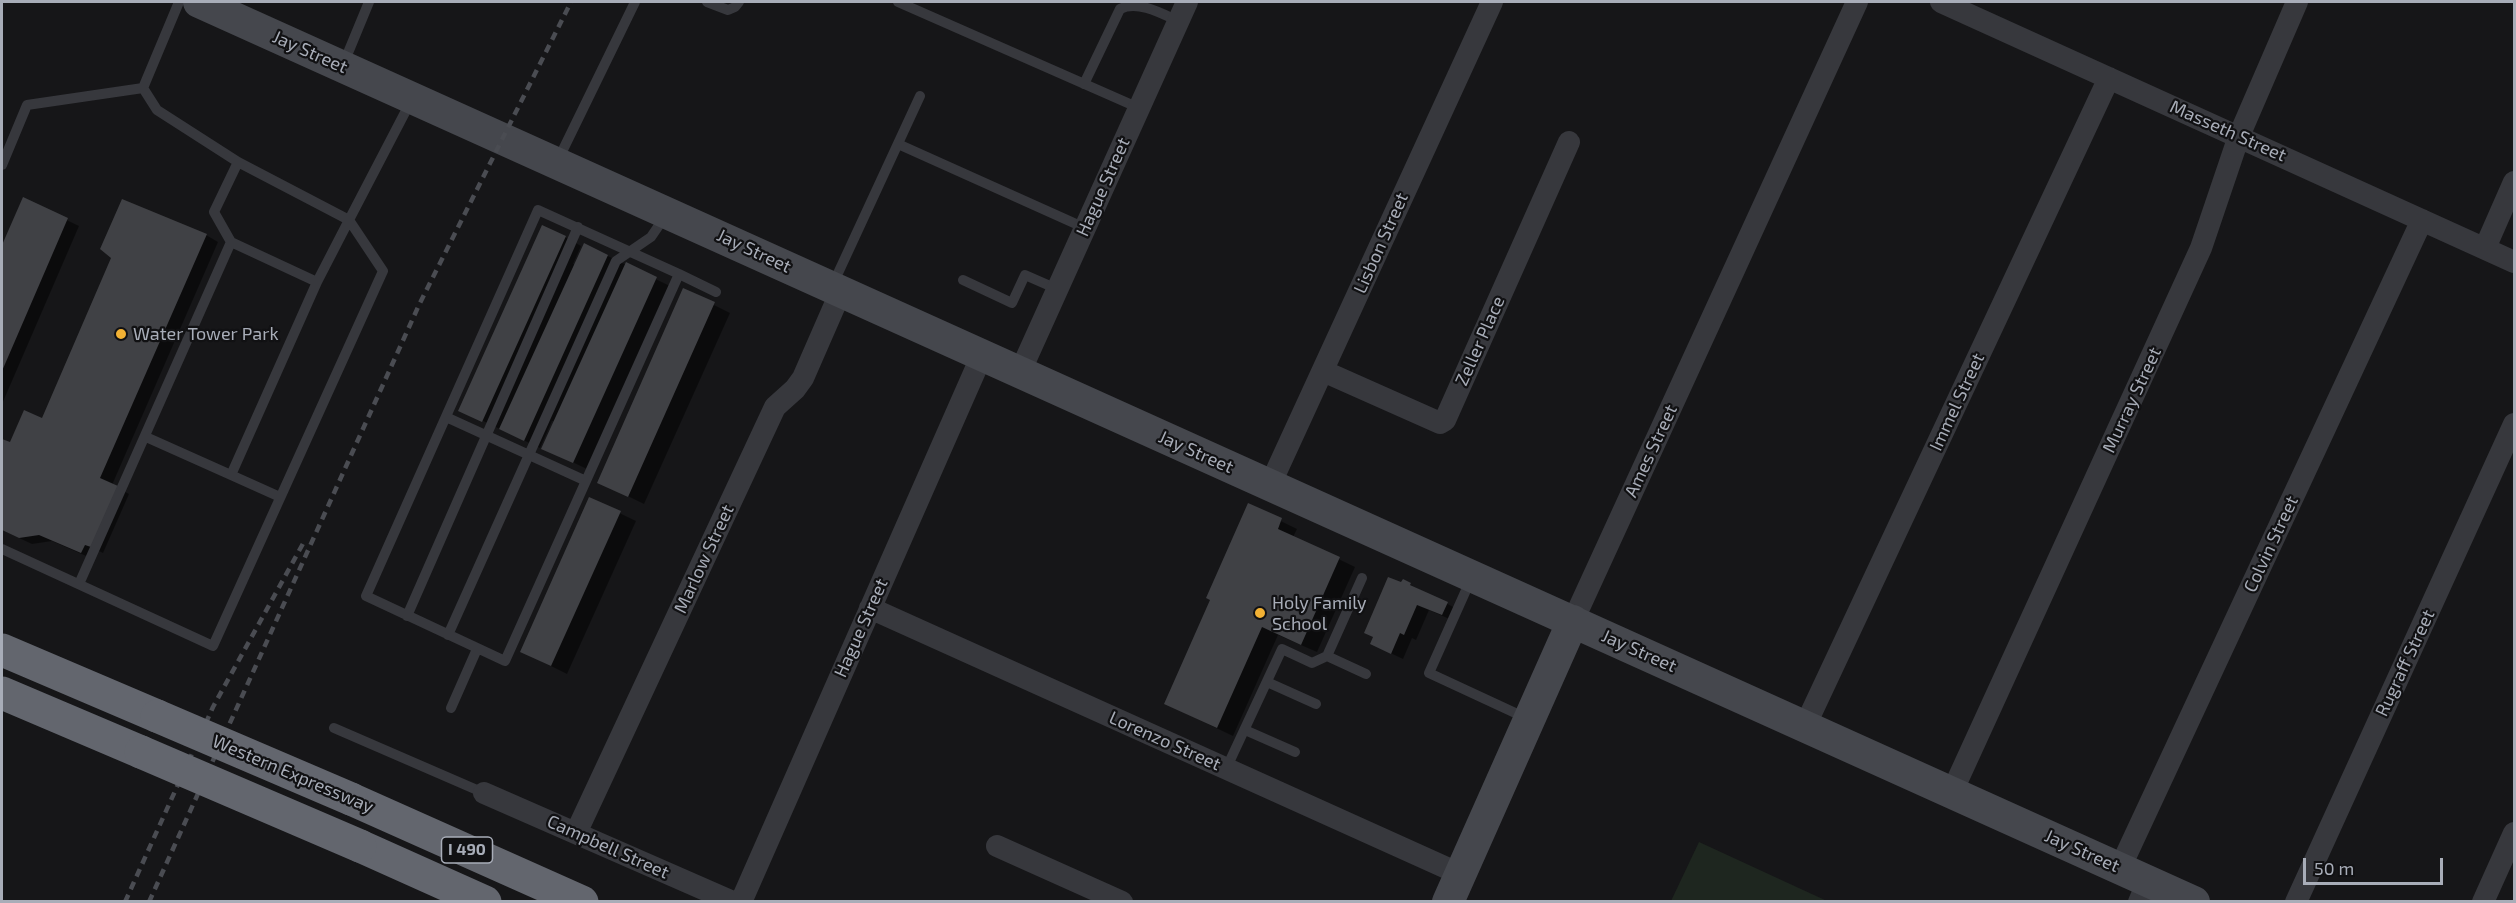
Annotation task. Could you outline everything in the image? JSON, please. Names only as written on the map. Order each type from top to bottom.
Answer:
[{"type":"highway","name":"Western Expressway","points":[[2,650],[351,799],[582,902]]},
{"type":"highway","name":"I 490","points":[[2,693],[485,902]]},
{"type":"highway","points":[[474,853],[603,902]]},
{"type":"street","name":"Lisbon Street","points":[[1270,485],[1492,2]]},
{"type":"street","name":"Ames Street","points":[[1454,888],[1572,621],[1857,2]]},
{"type":"street","name":"Masseth Street","points":[[1941,2],[2514,262]]},
{"type":"street","name":"Murray Street","points":[[1952,792],[2201,248],[2239,136],[2297,2]]},
{"type":"street","name":"Jay Street","points":[[211,4],[412,98],[2120,868],[2144,891],[2194,902]]},
{"type":"street","name":"Hague Street","points":[[1020,372],[1183,11]]},
{"type":"street","name":"Immel Street","points":[[1805,726],[2109,78]]},
{"type":"street","name":"Zeller Place","points":[[1323,371],[1440,423],[1445,420],[1569,142]]},
{"type":"street","points":[[2485,248],[2514,182]]},
{"type":"street","name":"Colvin Street","points":[[2120,868],[2422,219]]},
{"type":"street","name":"Marlow Street","points":[[576,833],[775,407],[795,389],[803,378],[836,289]]},
{"type":"street","name":"Hague Street","points":[[741,902],[982,355]]},
{"type":"street","name":"Rugraff Street","points":[[2296,902],[2514,424]]},
{"type":"street","name":"Lorenzo Street","points":[[870,608],[1226,769],[1454,888]]},
{"type":"street","name":"Campbell Street","points":[[484,793],[733,902]]},
{"type":"street","points":[[2483,902],[2514,833]]},
{"type":"street","points":[[997,846],[1122,902]]},
{"type":"lane","points":[[143,88],[179,2]]},
{"type":"lane","points":[[342,66],[369,2]]},
{"type":"lane","points":[[556,163],[635,2]]},
{"type":"lane","points":[[707,2],[728,10],[739,2]]},
{"type":"lane","points":[[898,2],[1139,108]]},
{"type":"lane","points":[[1083,84],[1123,6],[1131,3],[1183,11]]},
{"type":"lane","points":[[2,549],[213,646],[383,271],[349,220],[238,162],[157,110],[143,88]]},
{"type":"lane","points":[[2,165],[27,105],[143,88]]},
{"type":"lane","points":[[836,289],[920,96]]},
{"type":"lane","points":[[231,475],[317,282],[412,98]]},
{"type":"lane","points":[[898,144],[1085,228]]},
{"type":"lane","points":[[238,162],[214,212],[231,242],[317,282]]},
{"type":"lane","points":[[679,274],[505,661],[366,596],[538,210],[633,251],[716,292]]},
{"type":"lane","points":[[448,635],[616,261],[651,237],[668,212]]},
{"type":"lane","points":[[407,616],[578,227]]},
{"type":"lane","points":[[79,585],[231,242]]},
{"type":"lane","points":[[963,280],[1012,303],[1025,275],[1057,289]]},
{"type":"lane","points":[[446,417],[586,481]]},
{"type":"lane","points":[[146,437],[280,497]]},
{"type":"lane","points":[[1472,576],[1429,674],[1529,719]]},
{"type":"lane","points":[[1226,769],[1282,649],[1312,663],[1327,656],[1362,578]]},
{"type":"lane","points":[[451,708],[477,649]]},
{"type":"lane","points":[[1327,656],[1366,674]]},
{"type":"lane","points":[[1267,682],[1316,704]]},
{"type":"lane","points":[[334,728],[484,793]]},
{"type":"lane","points":[[1245,730],[1295,752]]},
{"type":"shaded area","points":[[1699,842],[1827,901],[1671,901]]},
{"type":"building","points":[[23,197],[68,218],[2,371],[2,245]]},
{"type":"building","name":"Water Tower Park","points":[[122,199],[207,234],[100,478],[118,486],[91,547],[85,545],[81,553],[39,535],[19,538],[2,530],[2,439],[10,442],[24,410],[42,418],[111,258],[100,249]]},
{"type":"building","points":[[542,225],[566,236],[482,422],[458,411]]},
{"type":"building","points":[[584,243],[608,255],[524,441],[499,429]]},
{"type":"building","points":[[626,262],[657,277],[573,463],[541,449]]},
{"type":"building","points":[[683,288],[715,302],[628,497],[597,483]]},
{"type":"building","points":[[589,497],[621,511],[551,666],[520,652]]},
{"type":"building","name":"Holy Family School","points":[[1248,503],[1282,518],[1278,529],[1340,557],[1301,645],[1262,627],[1217,728],[1164,704],[1210,600],[1206,598]]},
{"type":"building","points":[[1388,577],[1401,582],[1403,579],[1411,583],[1410,585],[1448,602],[1442,615],[1417,605],[1404,635],[1400,633],[1391,654],[1370,644],[1373,637],[1364,633]]},
{"type":"railway","points":[[149,902],[419,305],[571,2]]},
{"type":"railway","points":[[125,902],[213,707],[305,540]]},
{"type":"place","name":"Water Tower Park","points":[[121,334]]},
{"type":"place","name":"Holy Family School","points":[[1260,613]]}]
